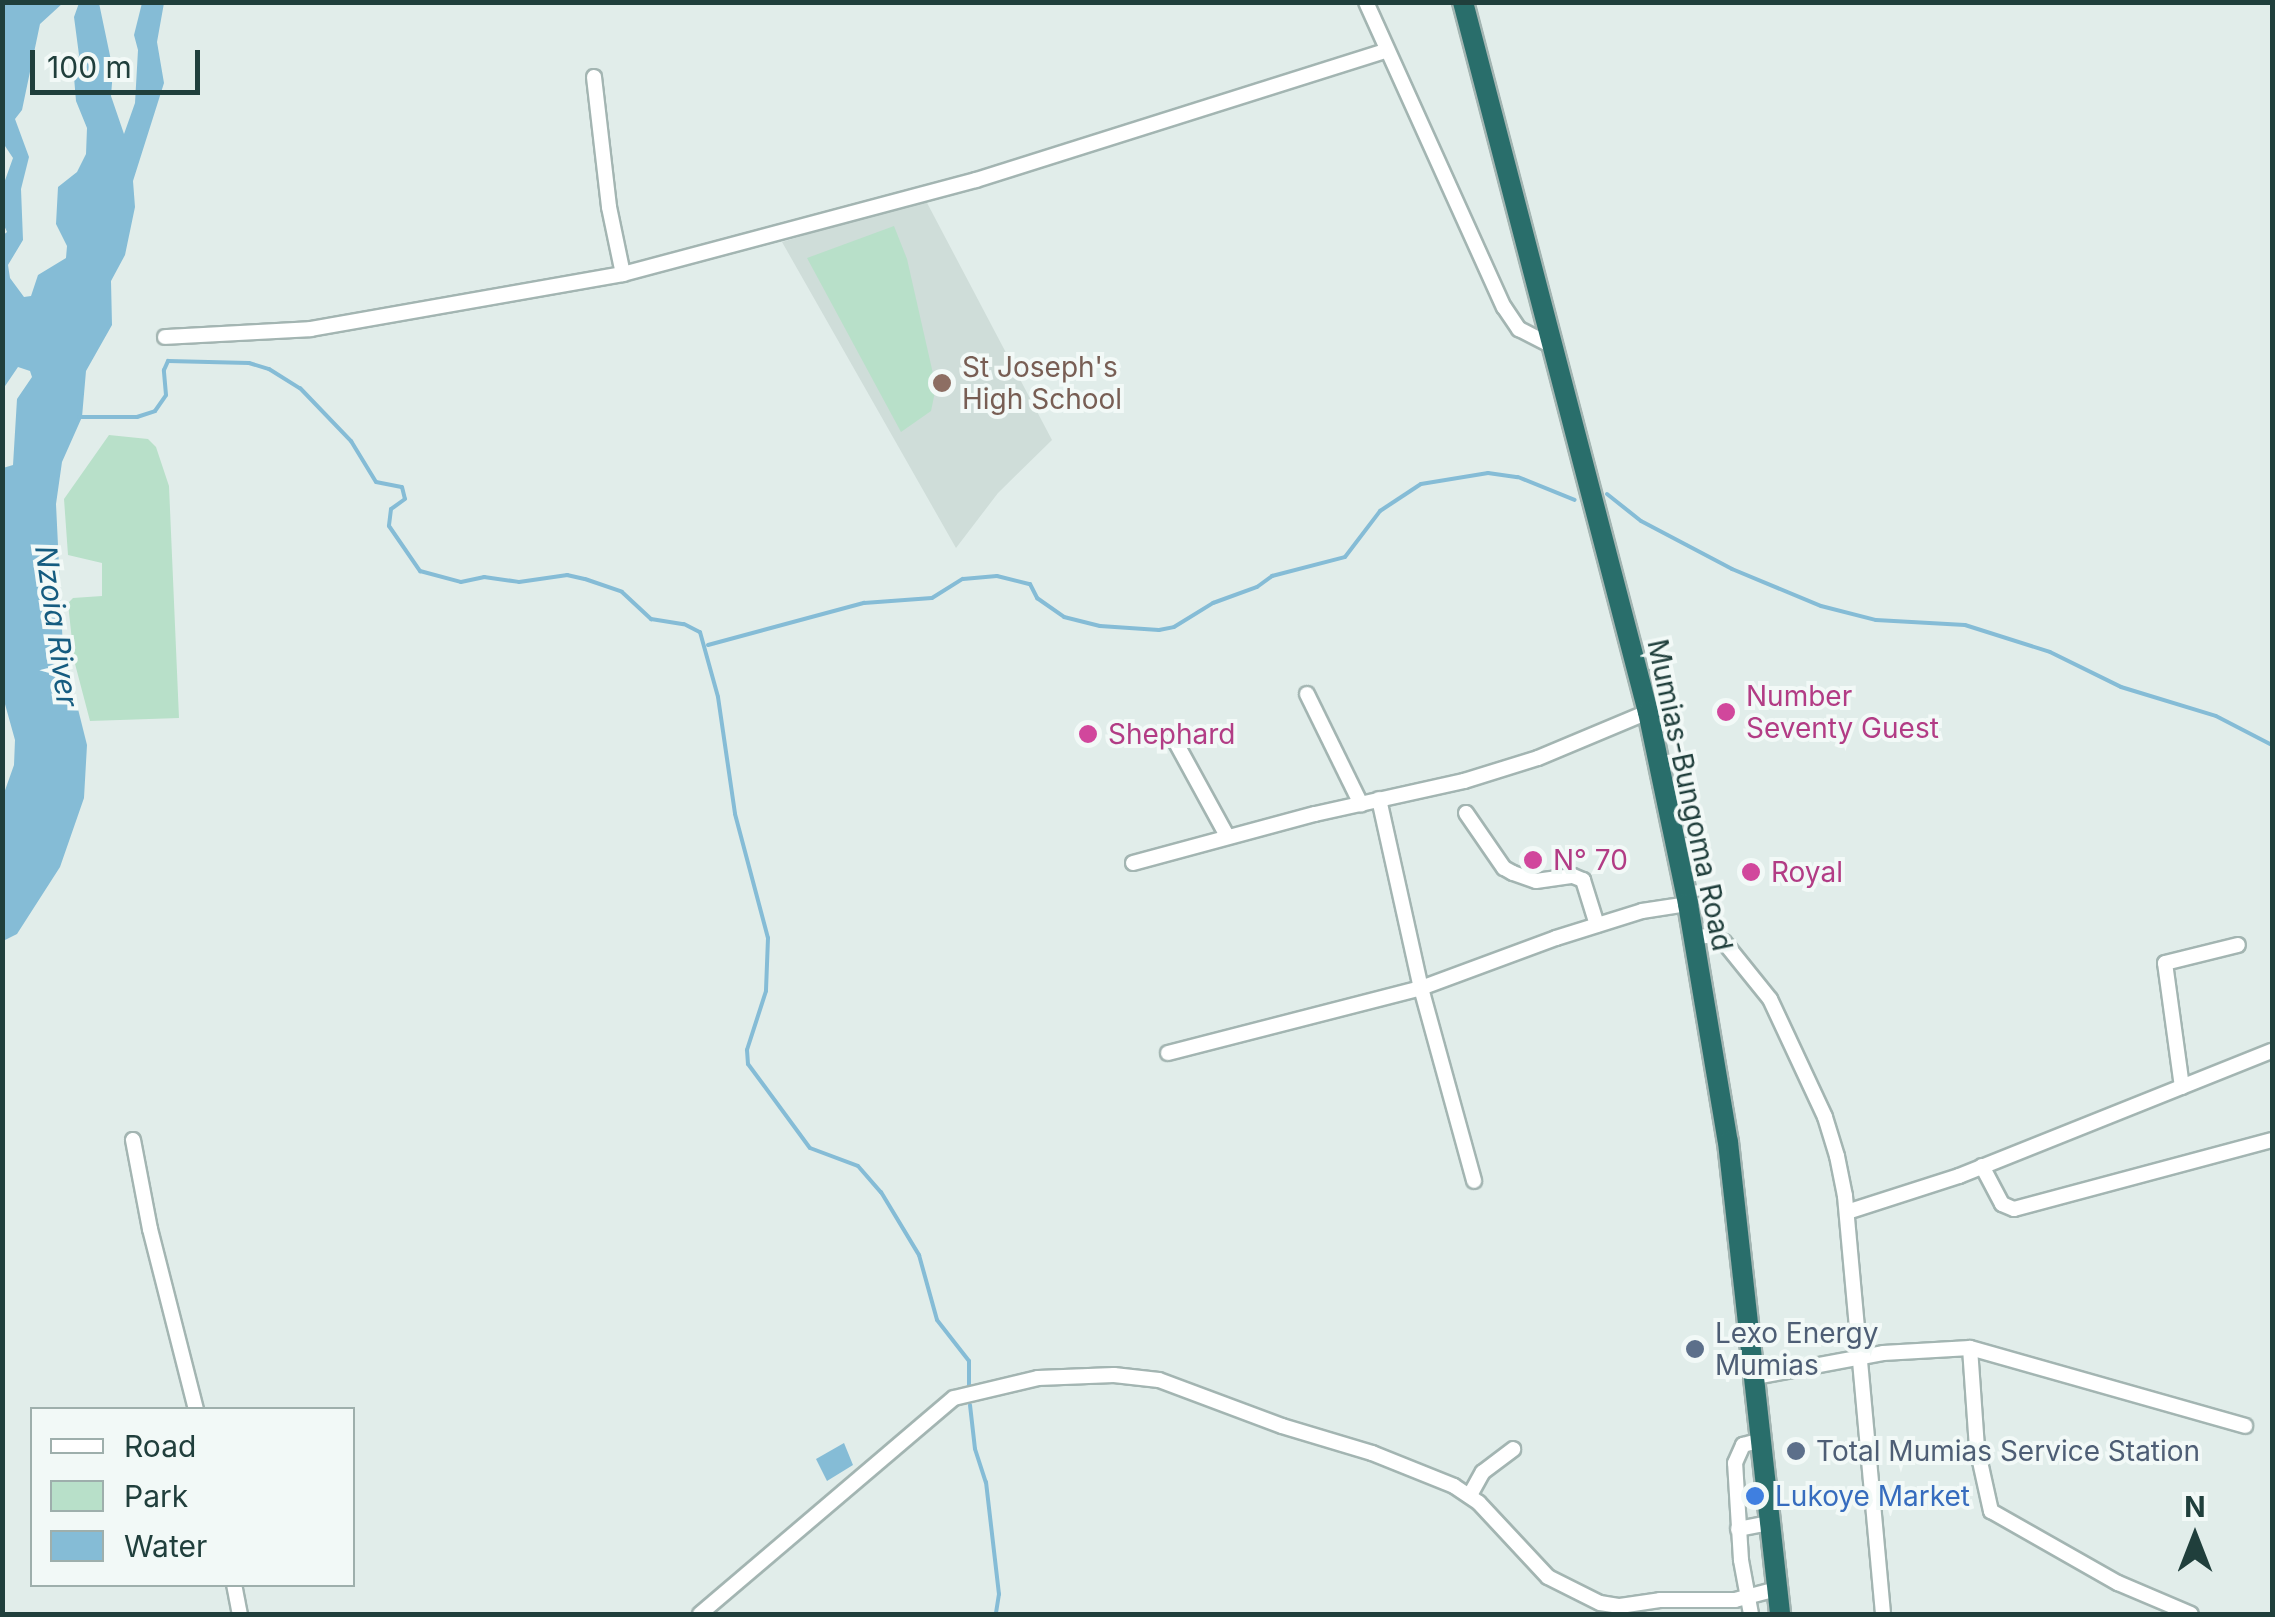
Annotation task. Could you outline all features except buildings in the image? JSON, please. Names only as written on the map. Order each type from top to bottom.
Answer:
[{"type":"highway","name":"Mumias-Bungoma Road","points":[[1464,2],[1648,712],[1688,904],[1728,1142],[1779,1604]]},
{"type":"street","points":[[1366,2],[1509,317],[1519,329],[1552,346]]},
{"type":"street","points":[[164,337],[311,328],[623,274],[994,175],[1385,51]]},
{"type":"street","points":[[594,76],[609,207],[623,274]]},
{"type":"street","points":[[1307,694],[1360,804]]},
{"type":"street","points":[[1133,863],[1524,763],[1648,712]]},
{"type":"street","points":[[1174,739],[1227,836]]},
{"type":"street","points":[[1379,799],[1421,988],[1474,1181]]},
{"type":"street","points":[[1466,813],[1504,868],[1544,882],[1580,878],[1596,925]]},
{"type":"street","points":[[1168,1052],[1421,988],[1596,925],[1688,904]]},
{"type":"street","points":[[1694,937],[1710,936],[1724,942],[1770,999],[1825,1116],[1847,1212],[1883,1614]]},
{"type":"street","points":[[2182,1087],[2166,963],[2238,945]]},
{"type":"street","points":[[1847,1212],[1982,1166],[2272,1052]]},
{"type":"street","points":[[133,1140],[150,1229],[195,1407]]},
{"type":"street","points":[[1982,1166],[2002,1204],[2014,1209],[2272,1140]]},
{"type":"street","points":[[1755,1377],[1904,1351],[1970,1348],[2245,1426]]},
{"type":"street","points":[[1970,1348],[1977,1448],[1991,1511],[2118,1583],[2191,1614]]},
{"type":"street","points":[[700,1614],[945,1403],[971,1392],[1038,1378],[1114,1376],[1159,1380],[1282,1426],[1372,1452],[1470,1495],[1548,1577],[1600,1603],[1620,1606],[1660,1600],[1750,1608],[1779,1604]]},
{"type":"street","points":[[1750,1608],[1738,1529],[1736,1452],[1742,1445],[1762,1440]]},
{"type":"street","points":[[1470,1495],[1484,1472],[1512,1450]]},
{"type":"street","points":[[1738,1529],[1770,1523]]},
{"type":"street","points":[[235,1587],[240,1614]]},
{"type":"shaded area","name":"St Joseph's High School","points":[[925,199],[1052,440],[998,493],[956,548],[782,242]]},
{"type":"green space","points":[[894,226],[907,259],[936,387],[931,411],[901,432],[807,258]]},
{"type":"green space","points":[[109,435],[148,439],[156,447],[169,486],[179,718],[90,721],[74,660],[68,603],[73,598],[102,596],[102,563],[68,555],[64,499]]},
{"type":"water","name":"Nzoia River","points":[[3,2],[63,3],[40,24],[22,110],[15,119],[29,157],[21,189],[23,240],[8,265],[10,278],[24,297],[31,296],[38,275],[66,258],[67,246],[56,224],[58,187],[77,172],[86,154],[87,128],[76,101],[74,77],[79,55],[74,17],[79,3],[99,3],[113,70],[111,96],[124,134],[135,103],[138,50],[134,35],[142,3],[164,3],[157,42],[164,83],[133,181],[135,207],[125,255],[111,281],[112,325],[86,371],[82,417],[62,462],[56,504],[63,649],[87,745],[84,798],[60,867],[17,934],[3,941],[3,796],[14,765],[15,740],[3,697],[3,468],[13,465],[17,399],[32,377],[30,371],[18,367],[3,389],[2,236],[7,232],[3,223],[3,186],[13,158],[3,143]]},
{"type":"water","points":[[844,1443],[853,1465],[827,1481],[816,1459]]},
{"type":"waterway","points":[[79,417],[137,417],[155,411],[166,395],[164,370],[168,361],[249,363],[269,369],[300,388],[351,441],[376,482],[402,487],[405,499],[391,509],[389,526],[420,571],[461,582],[484,577],[519,582],[567,575],[622,592],[651,619],[684,624],[700,632],[718,697],[735,814],[768,938],[766,991],[747,1050],[748,1064],[810,1148],[858,1166],[881,1192],[919,1255],[937,1320],[969,1361],[969,1387]]},
{"type":"waterway","points":[[708,645],[864,603],[932,598],[963,579],[997,576],[1030,584],[1037,598],[1064,617],[1100,626],[1159,630],[1174,627],[1213,603],[1257,587],[1272,576],[1345,557],[1380,511],[1421,484],[1488,473],[1518,477],[1575,500]]},
{"type":"waterway","points":[[1607,494],[1641,521],[1732,569],[1821,606],[1876,620],[1965,625],[2050,652],[2121,687],[2216,716],[2272,745]]},
{"type":"waterway","points":[[970,1405],[975,1449],[986,1482],[999,1594],[996,1614]]},
{"type":"place","name":"St Joseph's High School","points":[[942,383]]},
{"type":"place","name":"Number Seventy Guest","points":[[1726,712]]},
{"type":"place","name":"Shephard","points":[[1088,734]]},
{"type":"place","name":"N° 70","points":[[1533,860]]},
{"type":"place","name":"Royal","points":[[1751,872]]},
{"type":"place","name":"Lexo Energy Mumias","points":[[1695,1349]]},
{"type":"place","name":"Total Mumias Service Station","points":[[1796,1451]]},
{"type":"place","name":"Lukoye Market","points":[[1755,1496]]}]
